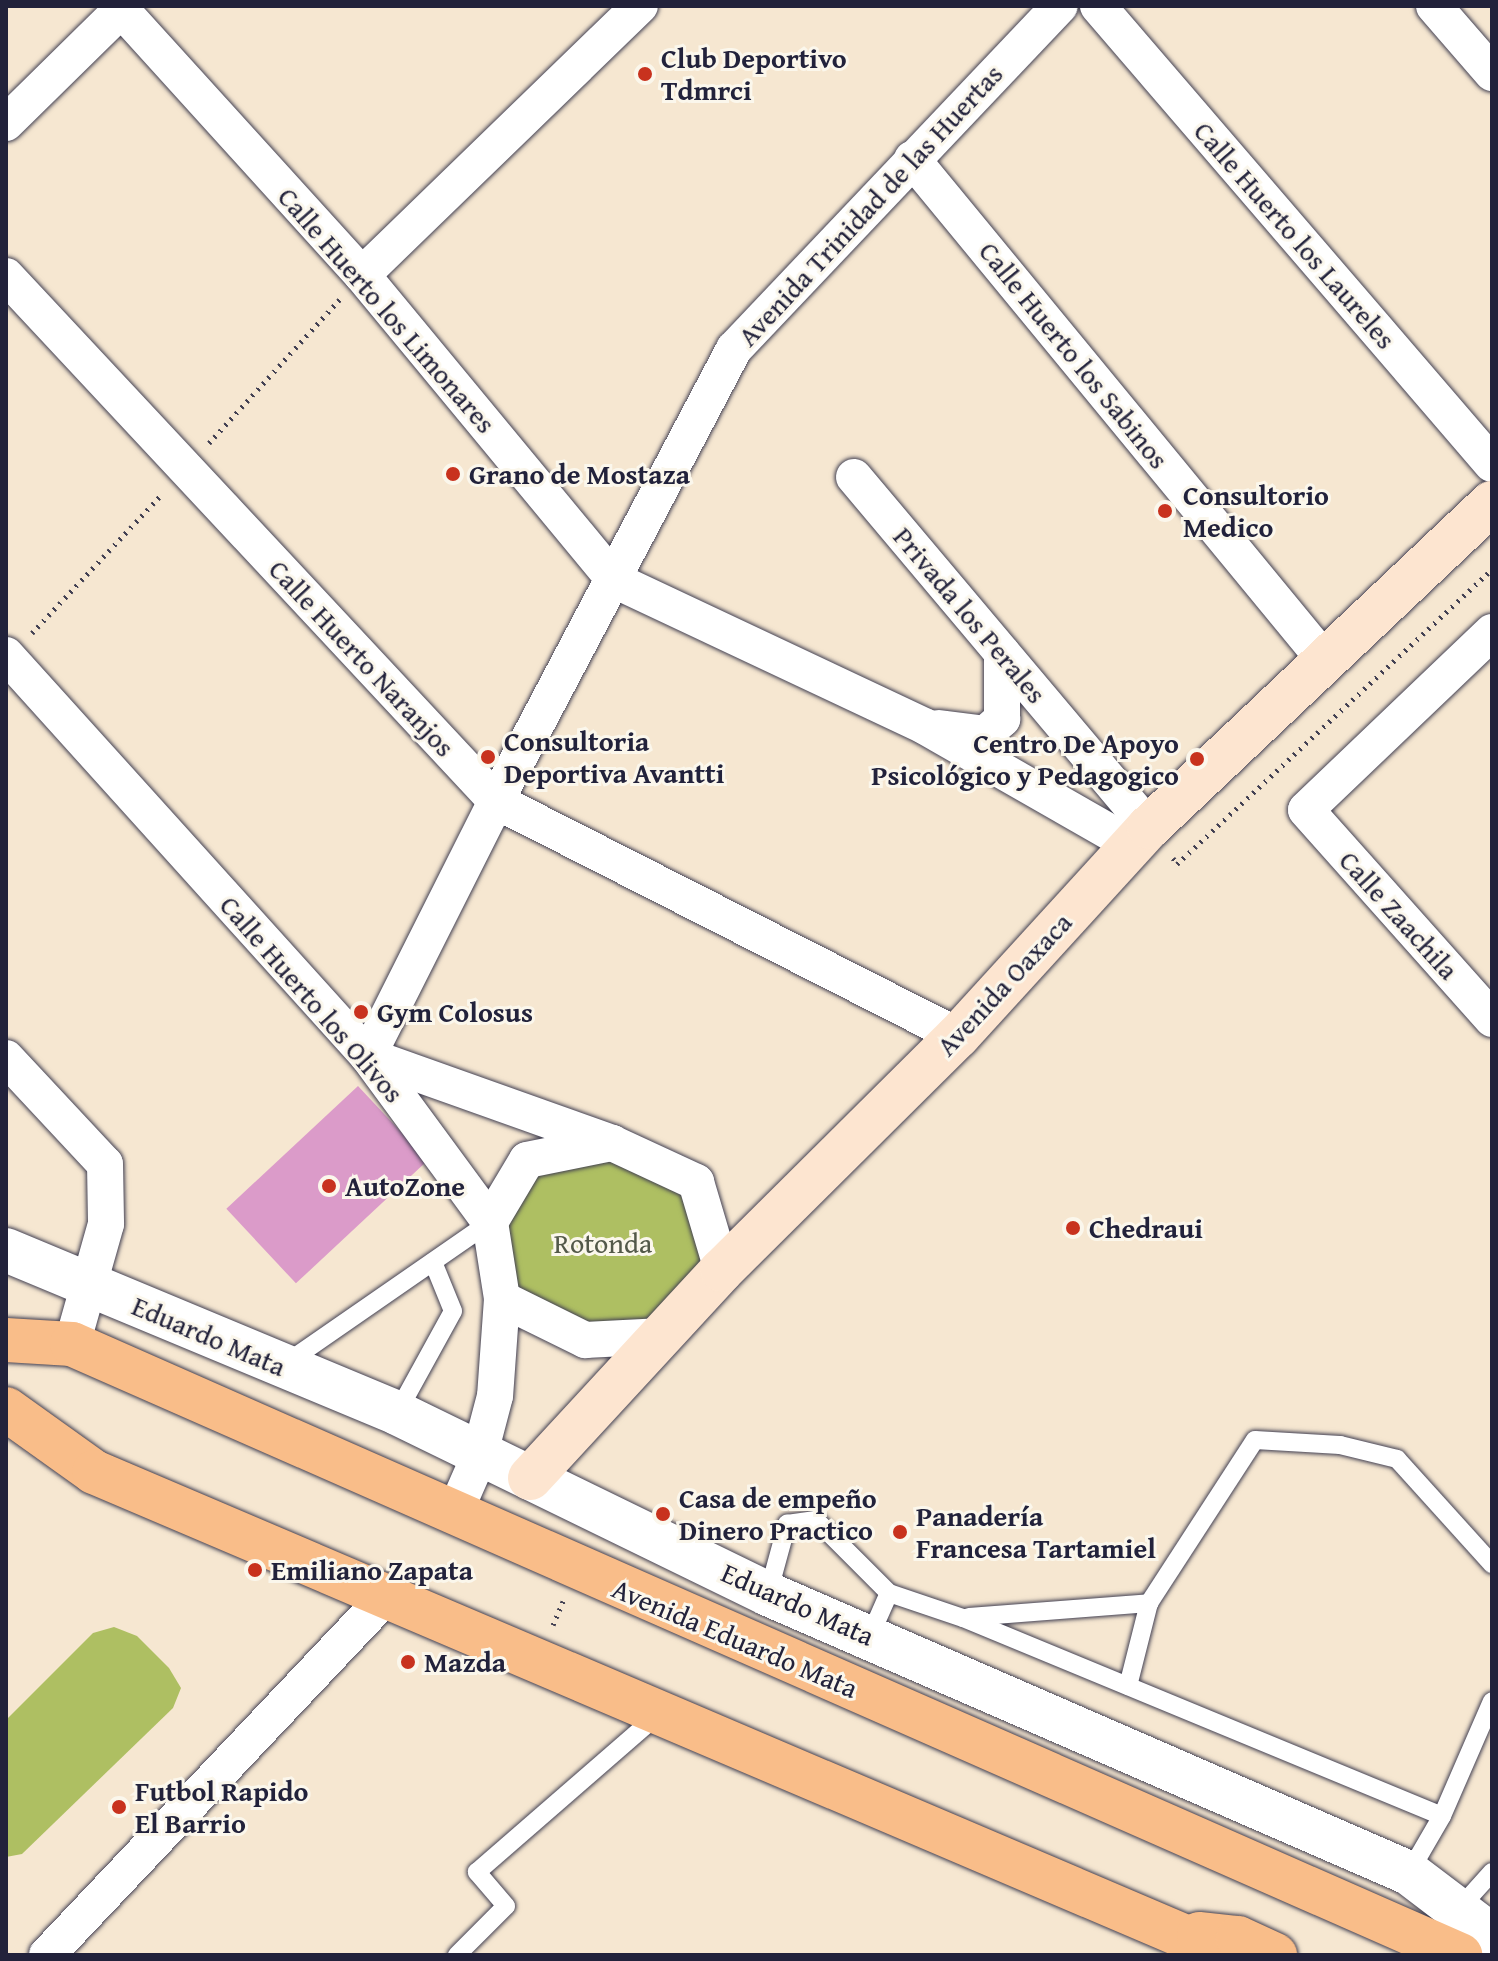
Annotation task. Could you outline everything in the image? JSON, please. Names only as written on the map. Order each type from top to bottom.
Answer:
[{"type":"main road","name":"Avenida Oaxaca","points":[[530,1478],[722,1270],[958,1036],[1140,836],[1327,663],[1492,503]]},
{"type":"main road","name":"Avenida Eduardo Mata","points":[[6,1340],[72,1344],[454,1514],[1448,1941]]},
{"type":"main road","points":[[6,1409],[94,1472],[388,1594],[1228,1955]]},
{"type":"main road","points":[[1181,1935],[1238,1938],[1275,1955]]},
{"type":"street","points":[[362,275],[640,6]]},
{"type":"street","name":"Avenida Trinidad de las Huertas","points":[[368,1056],[496,801],[734,349],[1059,6]]},
{"type":"street","name":"Calle Huerto los Laureles","points":[[1098,6],[1492,464]]},
{"type":"street","points":[[1434,6],[1492,73]]},
{"type":"street","points":[[6,123],[121,7]]},
{"type":"street","name":"Calle Huerto los Limonares","points":[[121,7],[362,275],[614,580],[926,727],[1140,836]]},
{"type":"street","name":"Calle Huerto los Sabinos","points":[[912,159],[1327,663]]},
{"type":"street","name":"Calle Huerto Naranjos","points":[[6,276],[496,801],[958,1036]]},
{"type":"street","name":"Privada los Perales","points":[[854,477],[1002,653],[1140,836]]},
{"type":"street","name":"Calle Zaachila","points":[[1488,643],[1306,810],[1492,1019]]},
{"type":"street","points":[[926,727],[985,734],[1002,719],[1002,653]]},
{"type":"street","name":"Calle Huerto los Olivos","points":[[6,655],[368,1056],[490,1222],[502,1299],[495,1396],[479,1457],[454,1514]]},
{"type":"street","points":[[368,1056],[612,1143],[696,1182],[722,1270]]},
{"type":"street","points":[[6,1058],[105,1164],[106,1224],[72,1344],[6,1316]]},
{"type":"street","points":[[490,1222],[527,1160],[612,1143]]},
{"type":"street","name":"Eduardo Mata","points":[[6,1250],[397,1413],[479,1457],[530,1478],[768,1594],[1409,1873],[1448,1941],[1492,1936]]},
{"type":"street","points":[[502,1299],[585,1340],[663,1336]]},
{"type":"street","points":[[6,1434],[94,1472]]},
{"type":"street","points":[[47,1955],[388,1594]]},
{"type":"lane","points":[[281,1367],[490,1222]]},
{"type":"lane","points":[[397,1413],[453,1311],[433,1262]]},
{"type":"lane","points":[[1128,1686],[1149,1603],[1255,1440],[1340,1445],[1397,1459],[1492,1564]]},
{"type":"lane","points":[[768,1594],[787,1524],[816,1520],[889,1593],[963,1618],[1442,1816]]},
{"type":"lane","points":[[870,1636],[889,1593]]},
{"type":"lane","points":[[963,1618],[1149,1603]]},
{"type":"lane","points":[[1409,1873],[1442,1816],[1492,1701]]},
{"type":"lane","points":[[457,1955],[506,1906],[477,1872],[661,1712]]},
{"type":"lane","points":[[1448,1941],[1492,1872]]},
{"type":"path","points":[[1140,836],[1177,864],[1492,569]]},
{"type":"green space","name":"Rotonda","points":[[608,1146],[692,1186],[719,1273],[660,1331],[585,1337],[510,1292],[498,1226],[530,1166]]},
{"type":"green space","points":[[114,1627],[137,1636],[169,1668],[181,1688],[173,1708],[22,1854],[6,1857],[6,1720],[93,1633]]},
{"type":"building","name":"AutoZone","points":[[358,1086],[428,1161],[296,1283],[226,1209]]},
{"type":"place","name":"Club Deportivo Tdmrci","points":[[645,74]]},
{"type":"place","name":"Grano de Mostaza","points":[[453,474]]},
{"type":"place","name":"Consultorio Medico","points":[[1165,511]]},
{"type":"place","name":"Consultoria Deportiva Avantti","points":[[488,757]]},
{"type":"place","name":"Centro De Apoyo Psicológico y Pedagogico","points":[[1197,759]]},
{"type":"place","name":"Gym Colosus","points":[[361,1012]]},
{"type":"place","name":"AutoZone","points":[[329,1186]]},
{"type":"place","name":"Chedraui","points":[[1073,1228]]},
{"type":"place","name":"Casa de empeño Dinero Practico","points":[[663,1514]]},
{"type":"place","name":"Panadería Francesa Tartamiel","points":[[900,1532]]},
{"type":"place","name":"Emiliano Zapata","points":[[255,1570]]},
{"type":"place","name":"Mazda","points":[[408,1662]]},
{"type":"place","name":"Futbol Rapido El Barrio","points":[[119,1807]]}]
